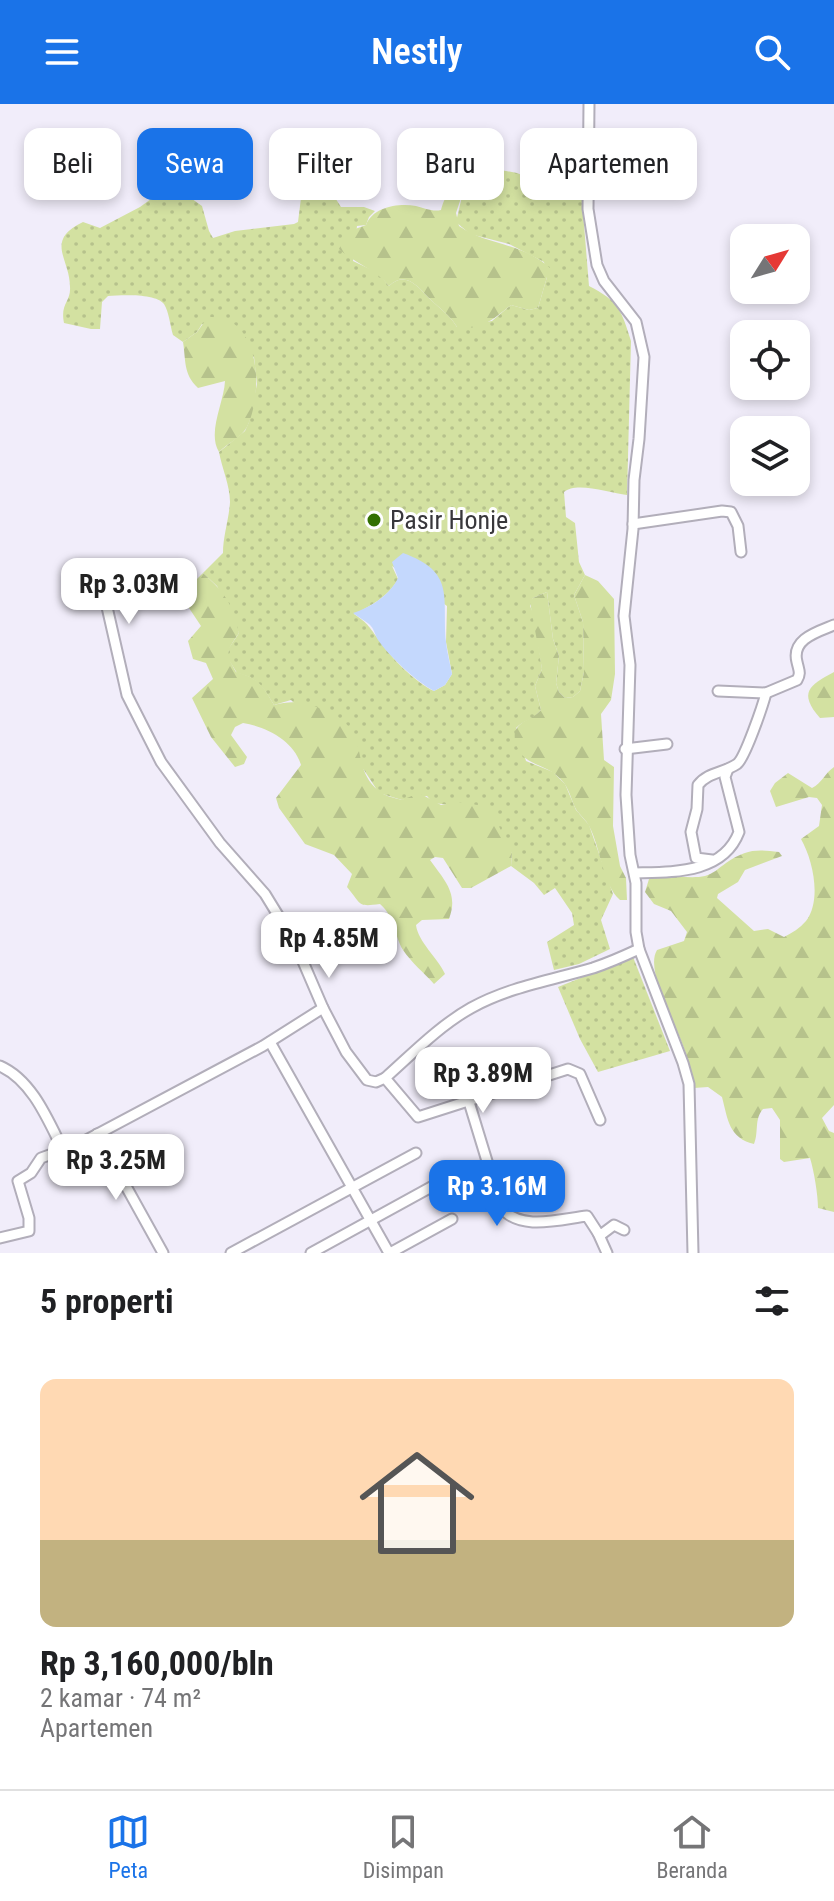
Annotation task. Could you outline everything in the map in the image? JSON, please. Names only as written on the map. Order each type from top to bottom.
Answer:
[{"type":"street","points":[[589,104],[588,209],[597,265],[604,281],[636,322],[644,357],[624,616],[630,665],[625,749],[630,855],[635,873],[639,949],[689,1084],[693,1253]]},
{"type":"street","points":[[633,524],[731,512],[738,526],[741,552]]},
{"type":"street","points":[[107,607],[127,695],[161,762],[220,843],[265,894],[295,943],[346,1052],[367,1080],[376,1082],[385,1078],[446,1024],[471,1008],[502,994],[595,967],[639,949]]},
{"type":"street","points":[[718,691],[766,693],[797,680],[800,675],[796,654],[801,643],[834,625]]},
{"type":"street","points":[[712,860],[696,858],[691,841],[698,785],[709,775],[728,769],[743,757],[766,693]]},
{"type":"street","points":[[625,749],[667,744]]},
{"type":"street","points":[[635,873],[691,869],[709,864],[727,852],[738,835],[725,777],[728,769]]},
{"type":"street","points":[[0,1238],[29,1231],[29,1218],[18,1179],[31,1173],[41,1158],[97,1134],[270,1042],[323,1008]]},
{"type":"street","points":[[270,1042],[390,1253],[452,1219]]},
{"type":"street","points":[[0,1066],[9,1070],[30,1092],[63,1150]]},
{"type":"street","points":[[385,1078],[418,1117],[568,1069],[580,1074],[600,1120]]},
{"type":"street","points":[[469,1102],[505,1213],[517,1221],[587,1216],[607,1253]]},
{"type":"street","points":[[97,1134],[163,1253]]},
{"type":"street","points":[[231,1253],[416,1153]]},
{"type":"street","points":[[311,1253],[433,1186]]},
{"type":"street","points":[[598,1233],[602,1234],[614,1225],[624,1230]]},
{"type":"green space","points":[[504,171],[520,174],[520,200],[582,200],[589,286],[618,308],[631,341],[627,495],[585,488],[564,492],[566,517],[575,523],[579,562],[585,575],[574,595],[583,622],[584,672],[580,691],[573,697],[565,698],[556,683],[559,656],[553,639],[547,592],[533,598],[530,606],[542,669],[535,686],[541,710],[516,728],[526,761],[553,772],[565,784],[576,810],[589,825],[613,894],[601,920],[610,949],[579,964],[554,970],[547,942],[574,925],[572,913],[555,888],[544,895],[534,883],[511,866],[512,853],[450,805],[433,803],[427,796],[402,800],[379,793],[364,770],[291,700],[274,705],[259,684],[237,673],[227,657],[239,633],[217,586],[203,573],[223,553],[230,502],[219,452],[245,431],[249,422],[257,384],[254,357],[202,324],[183,342],[173,335],[164,304],[154,298],[108,296],[102,302],[100,329],[64,323],[63,316],[70,287],[62,251],[65,236],[83,222],[100,228],[150,200],[194,200],[202,206],[213,238],[235,231],[294,224],[298,222],[301,200],[336,200],[341,207],[364,207],[375,211],[366,225],[357,226],[353,261],[378,273],[389,286],[395,281],[411,282],[457,327],[492,321],[511,305],[529,310],[538,308],[547,277],[544,262],[509,244],[470,234],[456,222],[461,200],[504,200]],"holes":[[[392,566],[447,606],[446,642],[452,674],[445,685],[434,691],[404,669],[363,620],[354,614],[379,600],[394,585],[398,579]]]},
{"type":"green space","points":[[445,200],[460,200],[456,213],[459,226],[530,254],[552,270],[538,308],[529,310],[511,305],[479,326],[457,327],[411,282],[395,281],[389,286],[339,249],[347,232],[366,225],[380,210],[402,205],[441,210]]},
{"type":"green space","points":[[208,317],[226,319],[239,328],[248,341],[256,376],[256,395],[247,427],[219,452],[215,427],[225,381],[198,388],[187,372],[183,342],[197,332]]},
{"type":"green space","points":[[203,573],[223,593],[234,614],[239,633],[228,652],[232,666],[236,672],[260,684],[274,705],[304,703],[338,717],[355,737],[370,781],[384,794],[402,800],[419,793],[441,805],[458,802],[484,806],[492,812],[512,853],[511,866],[471,888],[462,888],[443,858],[430,860],[445,881],[452,902],[449,919],[422,920],[416,925],[420,938],[445,974],[434,984],[403,950],[385,909],[380,904],[363,905],[358,901],[347,887],[352,874],[334,855],[305,844],[279,808],[276,798],[301,765],[286,742],[261,728],[243,723],[235,727],[231,735],[247,757],[244,764],[235,767],[211,737],[192,698],[213,679],[206,663],[193,659],[188,641],[201,626],[185,602],[183,593]]},
{"type":"green space","points":[[585,575],[598,581],[614,599],[615,674],[611,700],[601,714],[604,760],[614,767],[613,826],[620,866],[626,878],[627,900],[620,900],[609,885],[593,835],[564,783],[558,776],[523,756],[515,740],[520,725],[541,710],[535,686],[542,669],[530,602],[547,592],[553,639],[559,656],[556,683],[559,692],[565,698],[573,697],[580,691],[584,672],[583,622],[574,595]]},
{"type":"green space","points":[[834,672],[834,717],[820,718],[809,702],[809,690]]},
{"type":"green space","points":[[834,767],[834,1105],[822,1118],[829,1131],[834,1133],[834,1212],[818,1208],[810,1158],[784,1162],[780,1159],[780,1120],[772,1108],[763,1109],[760,1113],[754,1144],[734,1133],[722,1097],[708,1087],[694,1088],[685,1051],[658,985],[654,959],[657,950],[684,941],[687,932],[671,911],[654,904],[645,892],[649,879],[655,877],[705,876],[746,853],[758,850],[779,852],[782,856],[745,870],[738,882],[718,894],[717,898],[754,931],[768,929],[784,937],[793,932],[806,921],[814,902],[812,869],[801,839],[819,826],[822,805],[817,798],[809,797],[776,807],[770,791],[788,773],[812,788]]},
{"type":"green space","points":[[633,957],[670,1051],[598,1072],[558,987]]},
{"type":"water","points":[[403,553],[432,569],[443,588],[446,642],[452,674],[445,685],[434,691],[396,661],[378,640],[371,626],[353,613],[373,604],[390,590],[398,578],[392,562]]},
{"type":"place","name":"Pasir Honje","points":[[374,520]]}]
